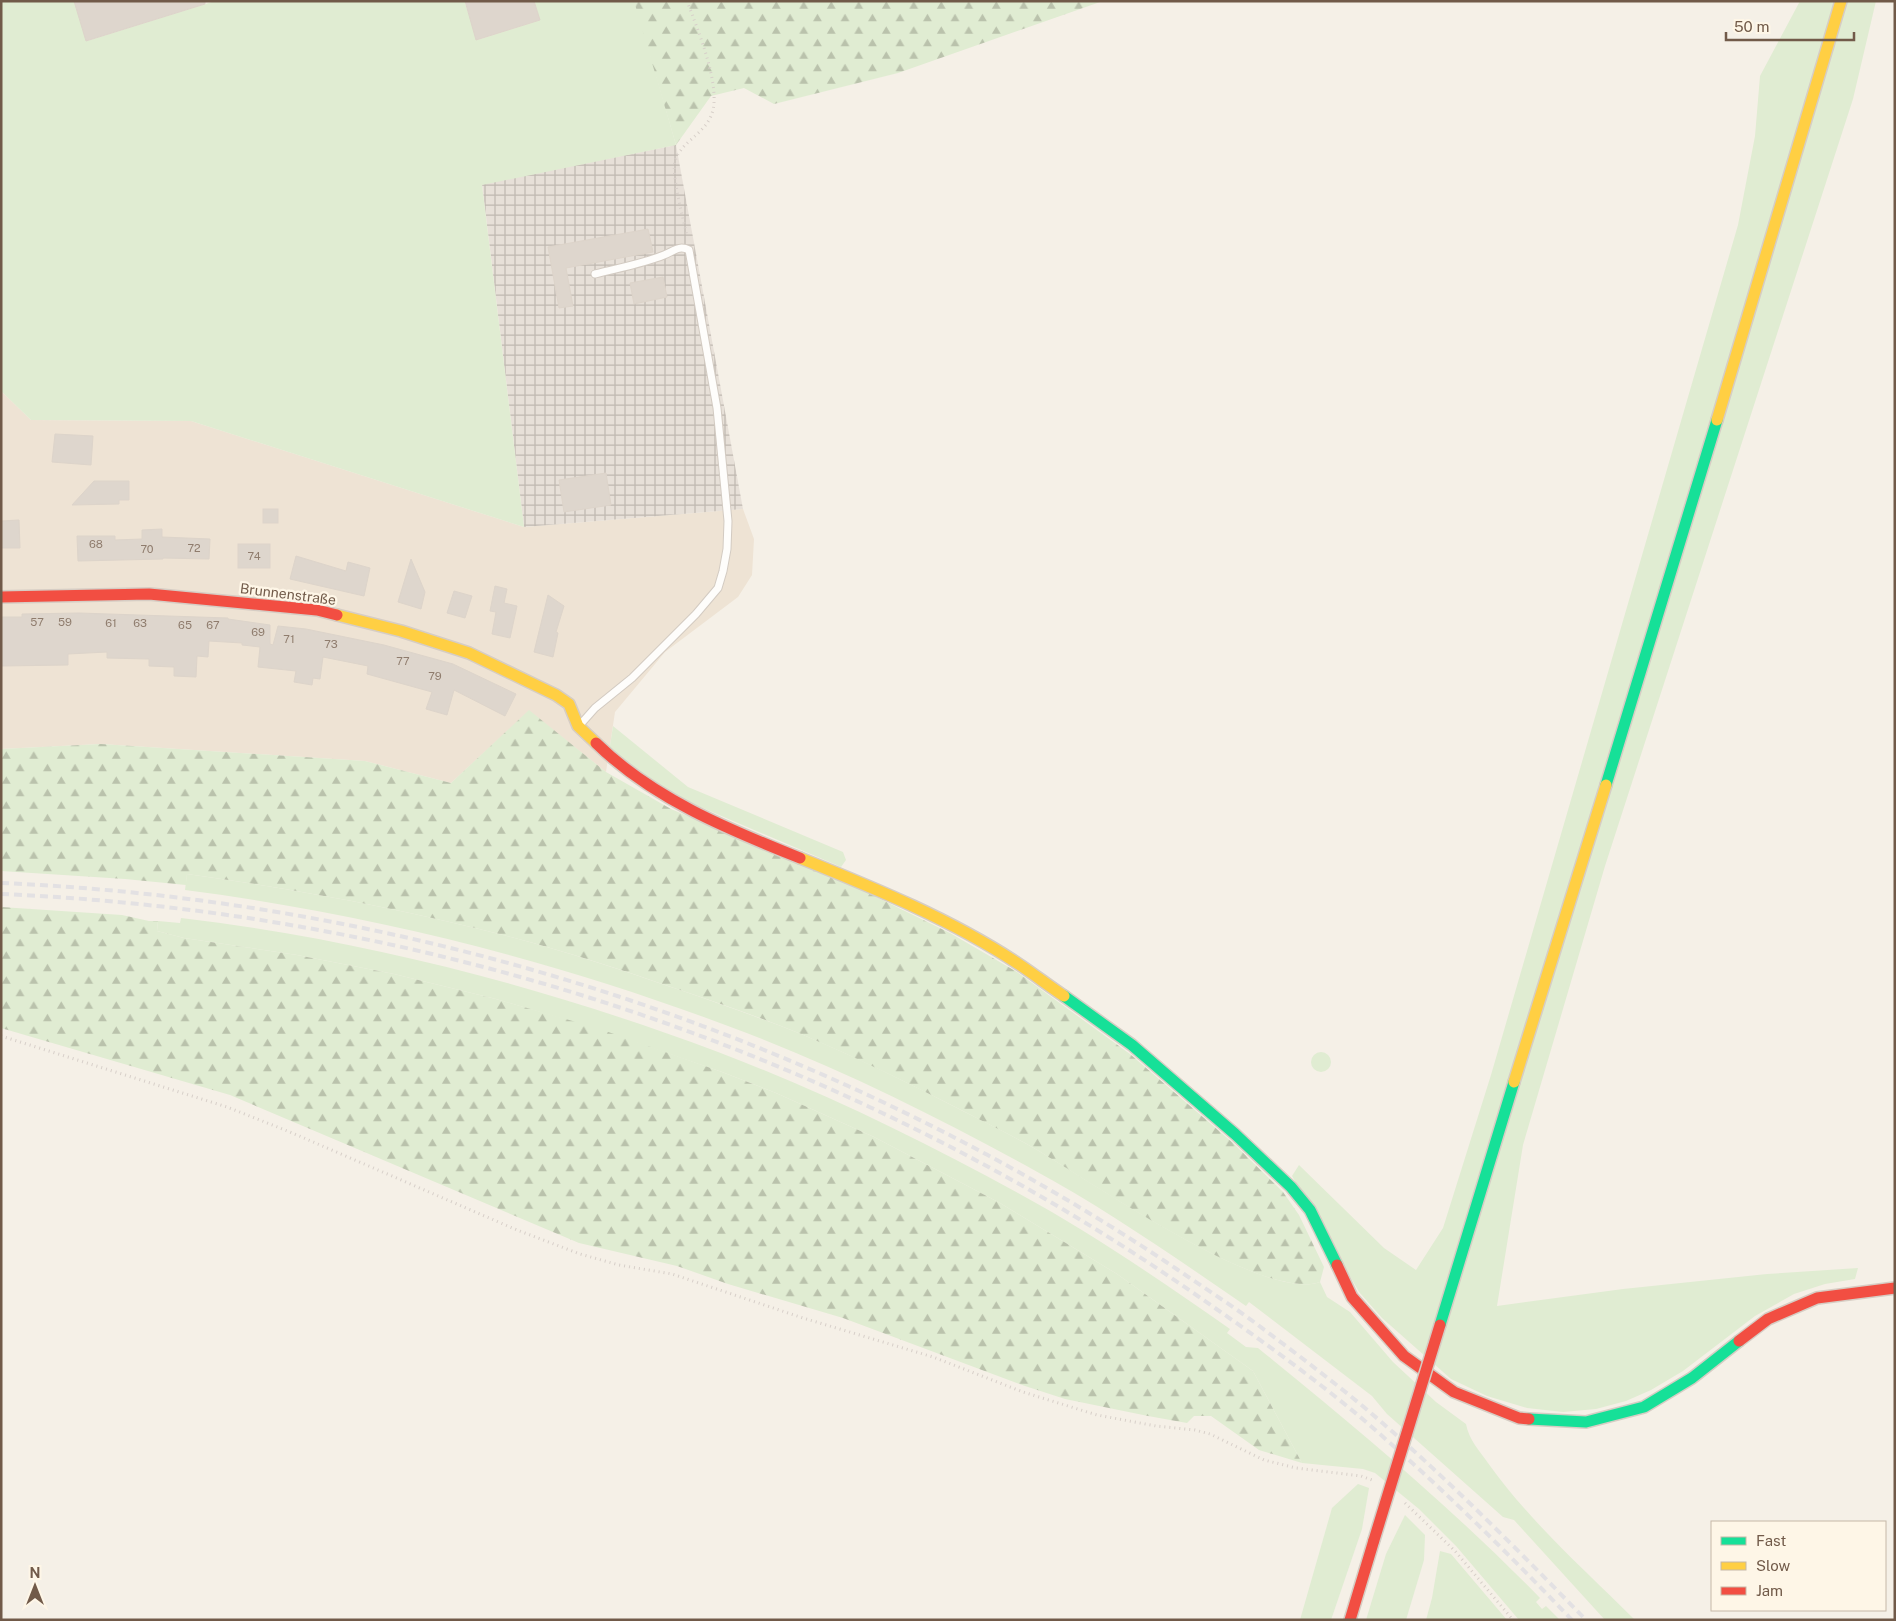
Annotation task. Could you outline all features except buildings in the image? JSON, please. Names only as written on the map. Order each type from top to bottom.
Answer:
[{"type":"main road","points":[[1350,1620],[1746,326],[1841,1]]},
{"type":"main road","name":"Brunnenstraße","points":[[1,597],[149,594],[317,610],[401,631],[469,653],[556,695],[569,704],[578,726]]},
{"type":"main road","points":[[578,726],[613,760],[673,801],[742,835],[864,884],[952,925],[1019,964],[1132,1045],[1235,1134],[1291,1187],[1310,1210],[1352,1297],[1404,1356],[1454,1392],[1519,1418],[1586,1422],[1644,1407],[1692,1378],[1768,1319],[1817,1298],[1895,1288]]},
{"type":"lane","points":[[578,726],[595,708],[632,678],[696,614],[718,588],[727,549],[728,521],[717,408],[690,250],[684,247],[678,248],[646,262],[595,274]]},
{"type":"path","points":[[687,1],[710,71],[715,99],[711,117],[696,136],[683,147],[675,162],[676,177],[690,250]]},
{"type":"path","points":[[1,1036],[227,1107],[290,1132],[517,1230],[580,1254],[619,1265],[672,1274],[803,1318],[933,1357],[1023,1392],[1097,1415],[1138,1423],[1195,1430],[1210,1434],[1264,1460],[1296,1468],[1361,1476],[1378,1482]]},
{"type":"path","points":[[1401,1499],[1455,1551],[1513,1620]]},
{"type":"shaded area","points":[[676,145],[743,509],[524,527],[482,184]]},
{"type":"shaded area","points":[[1,391],[31,420],[191,421],[524,527],[743,509],[754,539],[752,575],[738,597],[665,652],[615,712],[606,772],[529,711],[451,783],[365,761],[101,744],[1,749]]},
{"type":"green space","points":[[1,1],[74,1],[87,41],[215,1],[468,1],[465,3],[477,40],[540,20],[534,1],[635,1],[676,145],[482,185],[524,527],[191,421],[31,420],[1,391]]},
{"type":"green space","points":[[634,1],[1103,1],[898,73],[774,104],[744,88],[711,96],[676,145]]},
{"type":"green space","points":[[1800,1],[1876,1],[1853,99],[1605,866],[1523,1145],[1497,1306],[1623,1289],[1767,1274],[1858,1268],[1855,1279],[1825,1284],[1794,1294],[1755,1316],[1683,1371],[1651,1390],[1626,1401],[1596,1409],[1563,1412],[1527,1408],[1487,1396],[1451,1379],[1382,1318],[1359,1292],[1292,1176],[1299,1165],[1384,1248],[1416,1270],[1443,1228],[1491,1075],[1738,225],[1755,136],[1760,76]]},
{"type":"green space","points":[[529,710],[606,772],[671,809],[862,890],[950,933],[1017,972],[1130,1054],[1233,1143],[1283,1192],[1299,1215],[1324,1267],[1320,1282],[1294,1284],[1259,1274],[1219,1257],[1132,1209],[1016,1138],[822,1043],[741,1011],[575,955],[431,917],[309,893],[187,874],[186,885],[1,871],[1,749],[101,744],[365,761],[451,783]]},
{"type":"green space","points":[[613,726],[688,787],[843,852],[846,860],[841,867],[677,797],[609,752]]},
{"type":"green space","points":[[187,874],[269,886],[431,917],[575,955],[740,1011],[842,1052],[997,1128],[1176,1234],[1219,1257],[1259,1274],[1294,1284],[1320,1282],[1327,1297],[1350,1312],[1393,1362],[1436,1402],[1466,1424],[1469,1435],[1475,1445],[1504,1485],[1558,1544],[1635,1620],[1605,1620],[1514,1520],[1503,1517],[1387,1414],[1372,1396],[1249,1302],[1246,1306],[1140,1234],[1060,1184],[958,1129],[806,1057],[662,1002],[528,960],[461,942],[324,912],[185,890]]},
{"type":"green space","points":[[1,907],[122,915],[158,921],[157,931],[184,938],[297,955],[394,974],[496,999],[597,1028],[776,1093],[874,1137],[1000,1203],[1117,1274],[1253,1371],[1302,1463],[1259,1450],[1211,1416],[1194,1416],[1187,1423],[1065,1399],[843,1318],[728,1284],[677,1266],[579,1243],[230,1095],[1,1028]]},
{"type":"green space","points":[[181,918],[250,927],[386,953],[521,987],[587,1007],[653,1028],[795,1083],[945,1154],[1073,1224],[1152,1275],[1230,1329],[1227,1333],[1246,1347],[1258,1348],[1367,1438],[1438,1500],[1540,1598],[1536,1602],[1542,1609],[1546,1606],[1560,1620],[1519,1620],[1456,1546],[1419,1509],[1375,1473],[1363,1469],[1302,1463],[1253,1371],[1117,1274],[1000,1203],[874,1137],[776,1093],[722,1072],[597,1029],[496,999],[394,974],[297,955],[184,938],[157,931],[158,921],[180,923]]},
{"type":"green space","points":[[1321,1052],[1328,1055],[1331,1062],[1328,1069],[1321,1072],[1314,1069],[1311,1062],[1314,1055]]},
{"type":"green space","points":[[1358,1484],[1369,1488],[1362,1529],[1331,1620],[1300,1620],[1332,1508]]},
{"type":"green space","points":[[1405,1515],[1425,1535],[1424,1560],[1406,1620],[1366,1620],[1386,1554]]},
{"type":"green space","points":[[1440,1551],[1451,1554],[1507,1620],[1426,1620],[1432,1598]]},
{"type":"railway","points":[[1,883],[158,895],[314,918],[468,952],[620,997],[768,1051],[911,1116],[1050,1190],[1184,1274],[1258,1325],[1339,1387],[1394,1433],[1478,1511],[1586,1620]]},
{"type":"railway","points":[[1,894],[161,906],[320,930],[477,965],[630,1011],[780,1067],[926,1134],[1067,1212],[1202,1299],[1302,1370],[1359,1416],[1414,1465],[1494,1541],[1572,1620]]},
{"type":"traffic: fast","points":[[1606,785],[1717,420]]},
{"type":"traffic: fast","points":[[1064,996],[1132,1045],[1235,1134],[1291,1187],[1310,1210],[1337,1265]]},
{"type":"traffic: fast","points":[[1440,1325],[1514,1082]]},
{"type":"traffic: fast","points":[[1529,1419],[1586,1422],[1644,1407],[1692,1378],[1739,1341]]},
{"type":"traffic: slow","points":[[1717,420],[1841,1]]},
{"type":"traffic: slow","points":[[337,615],[401,631],[469,653],[556,695],[569,704],[578,726],[596,743]]},
{"type":"traffic: slow","points":[[1514,1082],[1606,785]]},
{"type":"traffic: slow","points":[[800,858],[940,919],[1020,965],[1064,996]]},
{"type":"traffic: jam","points":[[1,597],[149,594],[317,610],[337,615]]},
{"type":"traffic: jam","points":[[596,743],[618,763],[666,796],[745,836],[800,858]]},
{"type":"traffic: jam","points":[[1337,1265],[1352,1297],[1404,1356],[1454,1392],[1519,1418],[1529,1419]]},
{"type":"traffic: jam","points":[[1739,1341],[1768,1319],[1817,1298],[1895,1288]]},
{"type":"traffic: jam","points":[[1374,1540],[1440,1325]]},
{"type":"traffic: jam","points":[[1350,1620],[1374,1540]]}]
